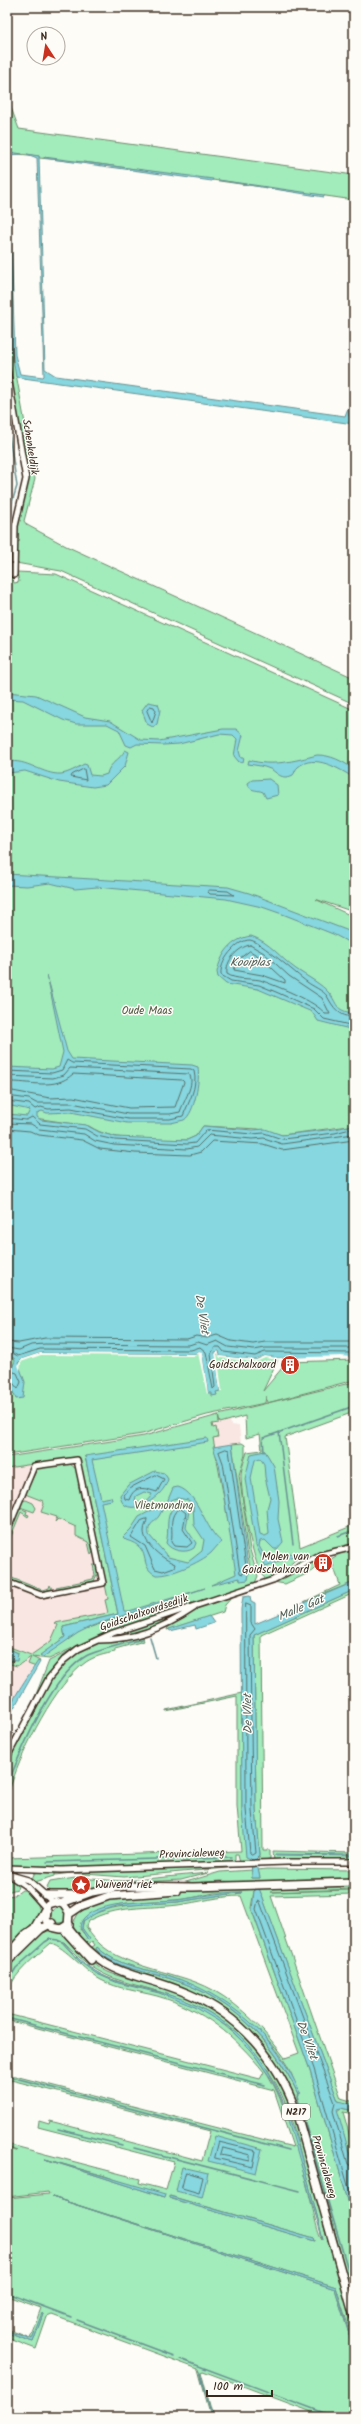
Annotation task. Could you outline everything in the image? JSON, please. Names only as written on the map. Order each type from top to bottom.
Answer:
[{"type":"main road","points":[[45,1895],[85,1894],[124,1886],[193,1887],[354,1882]]},
{"type":"main road","points":[[48,1914],[68,1922],[74,1909],[116,1894],[179,1891],[193,1887]]},
{"type":"main road","points":[[7,1962],[37,1930],[48,1914],[85,1894]]},
{"type":"main road","name":"N217","points":[[64,1904],[68,1922]]},
{"type":"main road","points":[[7,1955],[37,1930],[48,1914]]},
{"type":"main road","name":"Provincialeweg","points":[[68,1922],[77,1938],[93,1956],[104,1964],[189,1994],[219,2010],[248,2033],[277,2070],[296,2111],[354,2318]]},
{"type":"main road","name":"Provincialeweg","points":[[68,1922],[82,1953],[100,1966],[121,1975],[143,1979]]},
{"type":"street","points":[[7,118],[7,128]]},
{"type":"street","name":"Schenkeldijk","points":[[7,370],[26,479],[15,526],[14,575]]},
{"type":"street","points":[[7,1531],[34,1466],[77,1460],[103,1583],[41,1595],[7,1582]]},
{"type":"street","name":"Goidschalxoordsedijk","points":[[7,1757],[36,1699],[53,1673],[72,1653],[96,1640],[277,1578],[320,1555],[354,1547]]},
{"type":"street","name":"Goidschalxoordsedijk","points":[[96,1640],[136,1634],[164,1626],[199,1604]]},
{"type":"street","name":"Provincialeweg","points":[[31,1870],[262,1863],[354,1862]]},
{"type":"street","points":[[7,1868],[31,1870],[26,1883]]},
{"type":"street","points":[[7,1874],[26,1883],[45,1895],[48,1914]]},
{"type":"street","points":[[26,1883],[48,1914]]},
{"type":"shaded area","points":[[230,1420],[231,1425],[239,1426],[241,1443],[213,1447],[209,1425]]},
{"type":"shaded area","points":[[82,1452],[114,1613],[35,1662],[7,1717],[7,1460]]},
{"type":"green space","points":[[7,97],[19,129],[354,175],[354,200],[92,163],[39,158],[39,156],[7,153],[7,132],[10,129]]},
{"type":"green space","points":[[7,173],[11,346],[35,479],[24,521],[27,525],[66,546],[354,678],[354,704],[61,571],[16,563],[17,542],[20,541],[15,536],[26,488],[7,364]]},
{"type":"green space","points":[[9,541],[13,546],[12,569],[7,571],[7,542]]},
{"type":"green space","name":"Oude Maas","points":[[17,572],[56,574],[354,710],[354,912],[315,899],[354,917],[354,1122],[349,1126],[282,1135],[258,1129],[203,1126],[196,1136],[187,1140],[149,1140],[111,1136],[89,1126],[7,1114],[7,577],[12,577],[14,583],[19,582]]},
{"type":"green space","points":[[34,1351],[264,1355],[278,1359],[263,1391],[287,1362],[354,1360],[354,1380],[267,1403],[266,1396],[265,1403],[207,1415],[142,1434],[7,1455],[7,1354]]},
{"type":"green space","points":[[354,1382],[354,1412],[285,1437],[300,1547],[354,1525],[354,1543],[287,1571],[302,1558],[300,1556],[278,1575],[266,1579],[261,1573],[256,1562],[252,1547],[241,1482],[241,1470],[247,1452],[262,1450],[260,1434],[246,1438],[245,1416],[220,1423],[218,1415]]},
{"type":"green space","name":"Vlietmonding","points":[[218,1415],[219,1423],[212,1424],[213,1428],[216,1427],[218,1437],[213,1438],[238,1577],[240,1580],[247,1576],[250,1568],[232,1444],[242,1443],[245,1445],[245,1455],[239,1475],[250,1550],[258,1576],[255,1583],[79,1645],[49,1659],[32,1657],[40,1661],[36,1667],[28,1664],[31,1657],[17,1666],[7,1663],[7,1660],[13,1662],[18,1653],[7,1648],[7,1646],[31,1655],[51,1641],[58,1625],[55,1623],[108,1613],[105,1600],[108,1599],[79,1457],[7,1468],[7,1457],[144,1436]],"holes":[[[85,1456],[124,1616],[82,1630],[40,1656],[65,1637],[63,1627],[118,1614]]]},
{"type":"green space","points":[[69,1463],[76,1469],[80,1484],[78,1484],[94,1551],[91,1555],[88,1542],[76,1536],[76,1527],[58,1519],[55,1522],[57,1517],[41,1512],[44,1504],[43,1501],[25,1494],[37,1469]]},
{"type":"green space","points":[[26,1500],[33,1503],[36,1508],[34,1512],[20,1507],[22,1501]]},
{"type":"green space","points":[[19,1508],[27,1511],[26,1514],[29,1515],[28,1517],[21,1512],[7,1546],[7,1537]]},
{"type":"green space","points":[[354,1549],[354,1582],[304,1602],[340,1585],[331,1559],[343,1552]]},
{"type":"green space","points":[[312,1561],[315,1569],[313,1571],[285,1584],[273,1582]]},
{"type":"green space","points":[[93,1565],[96,1565],[98,1572],[94,1581],[57,1589],[56,1587],[93,1579],[95,1575]]},
{"type":"green space","points":[[7,1576],[42,1590],[49,1588],[50,1585],[52,1589],[39,1592],[7,1580]]},
{"type":"green space","points":[[354,1590],[354,1593],[261,1635],[263,1850],[270,1850],[270,1859],[257,1861],[260,1855],[256,1810],[254,1635]]},
{"type":"green space","points":[[234,1595],[225,1605],[223,1612],[167,1630],[169,1625],[199,1606]]},
{"type":"green space","points":[[191,1609],[171,1620],[150,1628],[105,1639]]},
{"type":"green space","points":[[141,1634],[144,1641],[115,1649],[115,1652],[104,1654],[89,1660],[74,1672],[63,1685],[41,1718],[16,1770],[8,1801],[7,1828],[7,1761],[28,1717],[54,1674],[70,1656],[93,1643]]},
{"type":"green space","points":[[75,1648],[66,1656],[35,1697],[49,1661]]},
{"type":"green space","points":[[242,1693],[242,1810],[252,1861],[240,1862],[238,1854],[235,1854],[235,1859],[231,1862],[59,1869],[7,1867],[7,1858],[241,1851],[237,1806],[237,1696],[166,1710]]},
{"type":"green space","points":[[273,1851],[354,1853],[354,1861],[312,1859],[274,1861]]},
{"type":"green space","points":[[250,1866],[124,1877],[72,1873],[55,1875],[35,1882],[32,1879],[34,1874],[40,1871]]},
{"type":"green space","points":[[253,1870],[252,1878],[260,1878],[258,1870],[354,1870],[354,1879],[245,1882],[220,1881],[179,1884],[220,1872]]},
{"type":"green space","points":[[208,1873],[181,1880],[116,1883],[77,1893],[52,1892],[47,1888],[50,1882],[75,1878],[124,1881]]},
{"type":"green space","points":[[7,1877],[19,1883],[17,1889],[7,1892]]},
{"type":"green space","points":[[354,1884],[354,1889],[271,1892],[354,1890],[354,1894],[271,1896],[341,2098],[354,2102],[354,2105],[338,2101],[260,1891],[254,1891],[251,1908],[310,2070],[354,2221],[354,2308],[328,2205],[287,2082],[222,2009],[119,1970],[89,1949],[95,1945],[92,1941],[86,1946],[74,1928],[73,1923],[79,1912],[104,1900],[192,1890]],"holes":[[[214,1893],[242,1893],[218,1895],[178,1902],[118,1907],[84,1919],[82,1928],[89,1940],[80,1929],[83,1919],[105,1908],[116,1905],[184,1899]],[[241,1896],[299,2053],[285,2058],[270,2038],[253,2020],[224,1997],[197,1983],[143,1966],[109,1951],[96,1940],[86,1926],[88,1921],[110,1912],[132,1908],[178,1905]],[[97,1947],[105,1954],[124,1963],[173,1977],[211,1995],[231,2008],[266,2038],[281,2056],[292,2074],[298,2094],[276,2056],[263,2039],[232,2010],[195,1988],[174,1980],[133,1969],[114,1961],[96,1949]]]},
{"type":"green space","points":[[22,1890],[26,1890],[38,1905],[41,1914],[7,1949],[7,1896],[15,1895]]},
{"type":"green space","points":[[56,1907],[62,1907],[67,1912],[65,1921],[62,1923],[56,1923],[51,1918],[51,1912]]},
{"type":"green space","points":[[54,1930],[61,1933],[74,1943],[93,1962],[108,1972],[157,1985],[187,1996],[206,2006],[232,2023],[254,2044],[272,2068],[286,2095],[306,2153],[328,2242],[348,2305],[354,2344],[336,2287],[52,2197],[335,2289],[354,2350],[354,2417],[325,2417],[203,2371],[201,2372],[213,2417],[211,2417],[198,2369],[52,2315],[47,2317],[36,2349],[7,2338],[7,2333],[33,2342],[43,2314],[32,2339],[7,2331],[7,2329],[30,2338],[41,2308],[7,2296],[7,2198],[49,2194],[48,2192],[7,2197],[7,2149],[17,2151],[7,2147],[7,2144],[140,2179],[139,2183],[166,2190],[174,2162],[38,2127],[39,2121],[49,2124],[50,2121],[202,2161],[210,2131],[11,2080],[7,2095],[7,2074],[293,2147],[274,2090],[7,2020],[7,2014],[260,2079],[264,2072],[242,2047],[217,2025],[203,2016],[189,2008],[157,1996],[121,1988],[101,1980],[62,1949],[51,1943],[20,1971],[7,1992],[7,1964],[35,1938],[47,1931]],"holes":[[[58,1941],[64,1942],[78,1956],[104,1974],[130,1984],[160,1992],[196,2005],[212,2014],[242,2038],[266,2067],[284,2100],[295,2133],[314,2203],[322,2240],[317,2226],[300,2158],[281,2101],[273,2083],[250,2050],[234,2033],[205,2012],[173,1997],[113,1980],[100,1974],[88,1967],[62,1942]],[[45,2159],[105,2176],[164,2197]],[[170,2196],[314,2238],[315,2241],[169,2198]]]},
{"type":"green space","points":[[341,2108],[354,2111],[354,2114],[343,2112],[354,2151],[354,2170],[337,2111]]},
{"type":"water","points":[[7,153],[22,154],[8,155],[15,355],[20,374],[44,376],[37,158],[27,154],[39,156],[45,369],[56,376],[345,416],[348,408],[349,416],[354,417],[354,424],[16,377],[11,346]]},
{"type":"water","points":[[44,157],[213,179],[212,181]]},
{"type":"water","points":[[218,180],[324,195],[324,197]]},
{"type":"water","points":[[7,692],[36,695],[85,717],[110,721],[141,740],[159,741],[223,729],[236,729],[243,735],[239,751],[241,758],[244,758],[243,763],[239,762],[234,756],[237,739],[233,735],[219,734],[179,744],[137,744],[131,747],[126,745],[119,730],[107,724],[76,724],[63,720],[23,700],[7,699]]},
{"type":"water","points":[[148,702],[158,704],[160,710],[157,724],[153,727],[147,724],[142,710]]},
{"type":"water","points":[[125,750],[129,752],[125,766],[106,785],[93,787],[59,782],[25,771],[8,773],[7,762],[14,761],[28,764],[54,774],[61,774],[70,771],[84,764],[87,765],[90,775],[101,776],[107,774],[112,764]]},
{"type":"water","points":[[317,755],[332,757],[350,766],[354,769],[354,778],[334,767],[319,762],[304,763],[297,768],[293,775],[289,777],[282,777],[268,768],[248,764],[249,760],[274,763],[292,761]]},
{"type":"water","points":[[269,779],[277,785],[278,795],[266,798],[263,792],[251,789],[248,783],[252,780]]},
{"type":"water","points":[[7,874],[228,887],[249,893],[354,933],[354,945],[333,934],[285,915],[262,907],[226,899],[97,887],[75,889],[50,883],[27,886],[7,885]]},
{"type":"water","name":"Kooiplas","points":[[251,936],[264,942],[290,965],[322,986],[332,997],[337,1006],[343,1010],[354,1013],[354,1030],[318,1021],[312,1012],[258,989],[226,984],[218,977],[217,972],[221,959],[228,948],[238,940]]},
{"type":"water","name":"De Vliet","points":[[47,975],[67,1051],[72,1059],[192,1065],[198,1067],[198,1080],[194,1104],[188,1116],[184,1120],[171,1123],[127,1123],[71,1112],[47,1113],[42,1111],[37,1113],[37,1117],[41,1120],[86,1125],[99,1132],[116,1137],[187,1140],[196,1136],[203,1126],[253,1130],[265,1129],[282,1135],[335,1129],[349,1126],[354,1122],[354,1357],[278,1358],[265,1356],[256,1360],[220,1356],[219,1351],[215,1352],[220,1391],[216,1392],[217,1395],[212,1396],[212,1393],[208,1393],[202,1353],[199,1351],[195,1354],[40,1353],[22,1359],[18,1363],[25,1382],[23,1398],[16,1399],[7,1378],[15,1361],[14,1358],[7,1358],[7,1114],[27,1116],[30,1110],[7,1105],[7,1067],[52,1069],[59,1067],[63,1052]]},
{"type":"water","points":[[207,1438],[208,1442],[92,1460],[101,1499],[111,1497],[112,1500],[101,1502],[124,1611],[129,1611],[205,1588],[92,1626],[78,1633],[43,1657],[40,1655],[65,1637],[63,1627],[118,1614],[85,1456]]},
{"type":"water","points":[[232,1444],[249,1574],[248,1580],[240,1581],[240,1578],[211,1585],[236,1574],[219,1464],[213,1447]]},
{"type":"water","points":[[265,1451],[274,1466],[279,1501],[278,1519],[283,1542],[277,1549],[274,1549],[265,1540],[260,1541],[259,1546],[266,1559],[291,1553],[293,1556],[266,1567],[256,1545],[245,1479],[251,1454]],"holes":[[[260,1458],[264,1464],[265,1477],[270,1498],[267,1509],[269,1534],[265,1536],[260,1534],[251,1478],[255,1460]]]},
{"type":"water","points":[[155,1471],[164,1473],[168,1479],[165,1487],[152,1500],[144,1505],[135,1507],[128,1507],[123,1503],[120,1495],[128,1485]],"holes":[[[144,1492],[152,1494],[145,1502],[135,1501],[136,1496]]]},
{"type":"water","points":[[178,1487],[191,1497],[197,1504],[211,1530],[222,1542],[206,1557],[193,1564],[177,1571],[156,1575],[147,1567],[143,1552],[140,1548],[135,1543],[126,1540],[123,1537],[131,1529],[139,1517],[167,1502],[173,1488]],"holes":[[[177,1498],[188,1500],[193,1504],[194,1525],[204,1540],[202,1551],[188,1562],[168,1557],[149,1535],[150,1526],[168,1503]]]},
{"type":"water","points":[[182,1505],[189,1511],[186,1528],[196,1543],[194,1548],[187,1551],[175,1550],[166,1543],[169,1515],[174,1507]]},
{"type":"water","points":[[354,1582],[354,1590],[254,1635],[256,1810],[260,1855],[256,1859],[260,1878],[252,1878],[251,1859],[246,1857],[242,1810],[241,1609],[243,1597],[250,1596],[251,1601],[255,1603],[255,1624]]},
{"type":"water","points":[[209,1616],[214,1623],[196,1629],[195,1625],[170,1631],[169,1629]]},
{"type":"water","points":[[7,1648],[18,1653],[17,1661],[7,1660]]},
{"type":"water","points":[[38,1661],[40,1662],[7,1720],[14,1698]]},
{"type":"water","points":[[276,1855],[354,1855],[354,1856]]},
{"type":"water","name":"De Vliet","points":[[259,1888],[338,2101],[354,2105],[354,2111],[341,2108],[337,2109],[354,2170],[354,2221],[310,2070],[252,1910],[254,1891]]},
{"type":"water","points":[[242,1892],[177,1902],[117,1906],[98,1912],[83,1921],[82,1928],[90,1939],[88,1940],[80,1927],[84,1918],[93,1911],[107,1907],[139,1902],[178,1900]]},
{"type":"water","points":[[58,1941],[62,1941],[85,1964],[107,1978],[162,1993],[191,2003],[216,2017],[236,2032],[253,2050],[267,2069],[288,2113],[306,2173],[323,2240],[283,2103],[272,2080],[251,2050],[228,2027],[195,2007],[159,1993],[118,1983],[97,1974],[80,1962],[62,1942]]},
{"type":"water","points":[[97,1947],[105,1954],[122,1963],[170,1976],[191,1984],[230,2006],[248,2020],[278,2053],[290,2072],[300,2093],[298,2094],[288,2074],[261,2037],[246,2021],[228,2007],[210,1995],[190,1986],[168,1978],[120,1965],[103,1956],[96,1949]]},
{"type":"water","points":[[215,2136],[262,2149],[256,2173],[208,2161]]},
{"type":"water","points":[[45,2159],[165,2194],[164,2197]]},
{"type":"water","points":[[182,2167],[208,2173],[202,2198],[176,2191]]},
{"type":"water","points":[[169,2196],[314,2238],[315,2241],[169,2198]]},
{"type":"water","points":[[52,2197],[336,2287],[354,2350],[335,2289]]},
{"type":"water","points":[[42,2313],[43,2314],[33,2342],[7,2333],[7,2331],[32,2339]]},
{"type":"pier","points":[[199,1351],[202,1352],[207,1394],[198,1353],[195,1356],[41,1355],[21,1362],[20,1371],[18,1365],[22,1359],[40,1353],[195,1354]]},
{"type":"pier","points":[[218,1351],[220,1356],[256,1360],[265,1356],[278,1358],[341,1356],[354,1357],[354,1359],[278,1360],[265,1358],[256,1362],[220,1358],[217,1352]]},
{"type":"pier","points":[[217,1352],[222,1391],[220,1391],[215,1354]]},
{"type":"waterway","points":[[7,422],[17,486],[7,518]]},
{"type":"waterway","points":[[264,1452],[263,1438],[354,1406]]},
{"type":"waterway","points":[[279,1432],[293,1544]]},
{"type":"waterway","points":[[338,1536],[354,1530]]},
{"type":"waterway","points":[[150,1637],[156,1658]]},
{"type":"waterway","points":[[7,1786],[20,1753],[39,1715],[61,1680],[73,1666],[91,1654],[142,1639]]},
{"type":"waterway","points":[[47,1862],[231,1857]]},
{"type":"waterway","points":[[7,1983],[16,1968],[45,1942],[50,1939],[58,1940]]},
{"type":"waterway","points":[[7,2018],[265,2085]]},
{"type":"waterway","points":[[11,2077],[289,2150]]},
{"type":"waterway","points":[[298,2093],[297,2096],[354,2290]]},
{"type":"waterway","points":[[58,2129],[122,2145]]},
{"type":"waterway","points":[[134,2148],[300,2191]]},
{"type":"waterway","points":[[7,2293],[71,2317]]},
{"type":"waterway","points":[[77,2320],[173,2356]]},
{"type":"waterway","points":[[180,2359],[335,2417]]},
{"type":"waterway","points":[[200,2372],[212,2417]]},
{"type":"place","name":"Goidschalxoord","points":[[290,1365]]},
{"type":"place","name":"Molen van Goidschalxoord","points":[[323,1563]]},
{"type":"place","name":"Wuivend riet","points":[[81,1885]]},
{"type":"water label","name":"Malle Gat","points":[[301,1608]]}]
